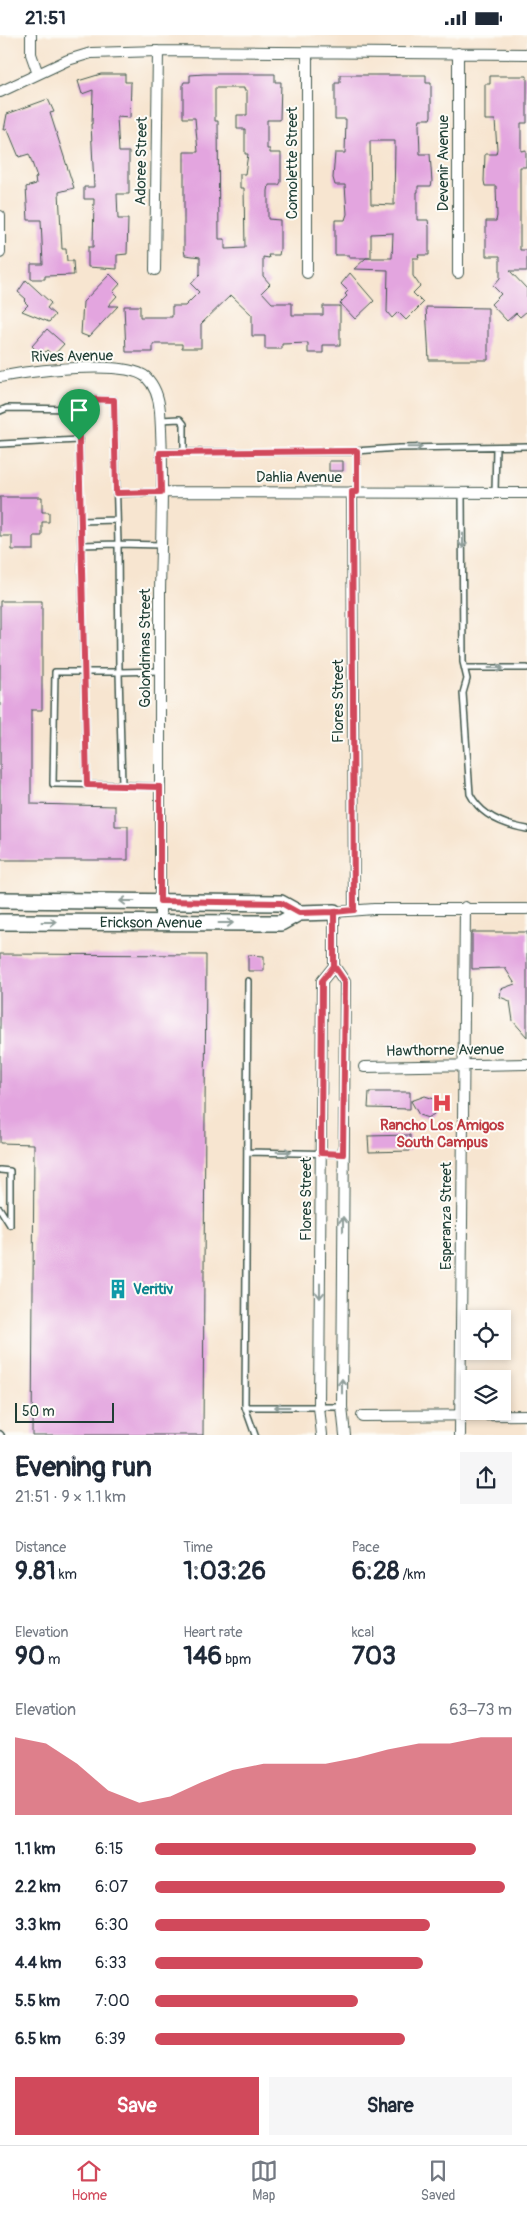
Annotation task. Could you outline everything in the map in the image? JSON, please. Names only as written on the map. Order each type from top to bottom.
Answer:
[{"type":"street","points":[[31,35],[31,55],[38,74]]},
{"type":"street","points":[[0,92],[68,60],[91,53],[158,51],[527,53]]},
{"type":"street","name":"Adoree Street","points":[[155,270],[158,51]]},
{"type":"street","name":"Comolette Street","points":[[307,53],[307,273]]},
{"type":"street","name":"Devenir Avenue","points":[[458,53],[458,273]]},
{"type":"street","points":[[0,217],[0,253]]},
{"type":"street","name":"Rives Avenue","points":[[0,377],[24,371],[94,368],[117,369],[145,376]]},
{"type":"street","name":"Golondrinas Street","points":[[145,376],[155,389],[160,420],[160,923]]},
{"type":"street","name":"Dahlia Avenue","points":[[161,492],[527,493]]},
{"type":"street","name":"Flores Street","points":[[354,910],[355,492]]},
{"type":"street","name":"Erickson Avenue","points":[[0,900],[281,903],[299,913]]},
{"type":"street","name":"Erickson Avenue","points":[[0,922],[281,923],[299,913],[464,907],[527,909]]},
{"type":"street","name":"Esperanza Street","points":[[460,1435],[464,907]]},
{"type":"street","points":[[334,912],[334,966],[345,982],[342,1407],[345,1435]]},
{"type":"street","name":"Flores Street","points":[[322,1435],[320,1407],[322,981],[334,966]]},
{"type":"street","name":"Hawthorne Avenue","points":[[364,1067],[527,1064]]},
{"type":"street","points":[[362,1415],[527,1415]]},
{"type":"lane","points":[[87,785],[80,521],[79,399],[114,400],[122,785]]},
{"type":"lane","points":[[0,411],[7,409],[79,409]]},
{"type":"lane","points":[[160,420],[180,419],[184,424],[184,452]]},
{"type":"lane","points":[[0,444],[79,440]]},
{"type":"lane","points":[[160,453],[341,452],[469,446],[527,446]]},
{"type":"lane","points":[[495,492],[496,447]]},
{"type":"lane","points":[[355,492],[357,451]]},
{"type":"lane","points":[[116,493],[161,492]]},
{"type":"lane","points":[[462,492],[463,662],[466,668],[467,679],[463,693],[470,794],[475,804],[488,815],[508,826],[527,829]]},
{"type":"lane","points":[[80,521],[117,520]]},
{"type":"lane","points":[[81,545],[160,545]]},
{"type":"lane","points":[[466,668],[527,669]]},
{"type":"lane","points":[[160,671],[55,672],[53,784],[160,787]]},
{"type":"lane","points":[[248,981],[245,1407],[255,1435]]},
{"type":"lane","points":[[247,1152],[343,1154]]},
{"type":"lane","points":[[0,1171],[10,1171],[10,1225],[2,1217],[0,1209]]},
{"type":"lane","points":[[245,1407],[342,1407]]},
{"type":"building","points":[[101,74],[125,74],[125,82],[131,82],[130,118],[117,117],[119,152],[129,152],[129,194],[117,194],[118,219],[128,219],[127,254],[117,255],[117,269],[88,267],[88,247],[93,247],[94,199],[84,199],[84,187],[94,187],[91,124],[93,90],[82,94],[78,81]]},
{"type":"building","points":[[275,74],[275,82],[281,82],[280,120],[267,120],[267,149],[270,149],[270,153],[281,153],[281,182],[279,185],[269,185],[268,191],[268,219],[280,220],[280,250],[279,255],[268,255],[269,258],[263,257],[263,276],[270,284],[262,292],[272,303],[292,303],[292,315],[323,315],[323,306],[340,306],[340,345],[323,345],[323,353],[308,353],[308,343],[282,344],[282,349],[265,349],[265,336],[252,336],[252,315],[231,295],[201,324],[201,348],[182,348],[182,344],[153,344],[153,352],[126,352],[124,306],[140,306],[140,317],[172,317],[172,306],[185,306],[199,292],[191,284],[200,274],[200,257],[185,255],[184,250],[184,152],[198,152],[195,118],[183,118],[183,84],[184,82],[190,82],[190,75]],"holes":[[[215,88],[244,88],[244,90],[247,90],[247,115],[237,115],[237,129],[245,129],[245,154],[248,154],[245,174],[240,174],[240,188],[244,188],[245,248],[225,249],[225,239],[219,239],[218,121],[215,121]]]},
{"type":"building","points":[[340,75],[426,75],[426,83],[431,83],[431,116],[430,119],[420,119],[419,125],[420,154],[430,154],[432,182],[431,186],[418,186],[417,192],[417,220],[428,220],[429,255],[418,255],[419,258],[413,258],[413,276],[420,286],[413,293],[423,303],[406,320],[398,312],[392,318],[387,312],[388,270],[354,269],[366,258],[349,258],[349,255],[335,255],[335,220],[345,220],[347,214],[345,185],[335,185],[333,178],[335,153],[345,153],[346,119],[335,119],[335,83],[340,83]],"holes":[[[370,141],[395,141],[394,205],[371,204]],[[393,233],[392,258],[371,258],[371,234]]]},
{"type":"building","points":[[490,76],[527,76],[527,123],[521,123],[521,151],[526,150],[526,167],[520,167],[520,250],[527,250],[527,271],[510,271],[527,289],[527,311],[520,317],[516,313],[507,321],[491,304],[501,294],[493,286],[500,278],[500,256],[486,256],[486,221],[496,221],[497,216],[496,186],[485,186],[484,181],[485,154],[496,154],[497,149],[495,120],[485,120],[485,84],[490,84]]},
{"type":"building","points":[[48,99],[54,112],[50,113],[74,188],[59,192],[62,249],[66,249],[67,261],[73,261],[74,275],[45,276],[45,279],[31,279],[31,264],[43,264],[41,220],[28,220],[26,187],[36,184],[35,178],[37,177],[29,154],[19,157],[7,128],[4,130],[7,114]]},
{"type":"building","points":[[350,273],[374,301],[355,319],[340,303],[347,296],[345,294],[348,291],[341,284]]},
{"type":"building","points":[[110,274],[120,284],[113,292],[117,296],[108,306],[118,306],[89,337],[81,334],[83,302]]},
{"type":"building","points":[[26,280],[51,303],[47,308],[55,315],[49,322],[22,311],[28,305],[24,301],[26,299],[18,292]]},
{"type":"building","points":[[426,307],[488,308],[488,360],[429,360]]},
{"type":"building","points":[[47,329],[64,344],[53,356],[47,350],[42,356],[32,346]]},
{"type":"building","points":[[329,461],[343,461],[343,471],[329,471]]},
{"type":"building","points":[[0,497],[42,497],[42,512],[49,512],[49,522],[42,522],[42,536],[34,536],[34,550],[12,550],[12,536],[0,536]]},
{"type":"building","points":[[0,601],[42,601],[42,710],[31,710],[31,804],[115,806],[115,826],[128,826],[128,860],[0,860]]},
{"type":"building","points":[[472,932],[527,932],[527,1037],[513,1021],[510,1001],[500,997],[501,989],[515,984],[505,968],[472,969]]},
{"type":"building","name":"Veritiv","points":[[0,954],[206,955],[203,1435],[32,1435],[34,1144],[0,1143]]},
{"type":"building","points":[[248,955],[264,956],[264,971],[248,971]]},
{"type":"building","points":[[369,1092],[410,1092],[410,1109],[368,1108]]},
{"type":"building","points":[[425,1096],[434,1099],[437,1106],[434,1114],[428,1118],[419,1115],[411,1101]]},
{"type":"building","points":[[410,1135],[410,1151],[369,1152],[368,1136]]},
{"type":"place","name":"Rancho Los Amigos South Campus","points":[[442,1103]]},
{"type":"place","name":"Veritiv","points":[[118,1289]]},
{"type":"route","points":[[79,440],[79,399],[114,400],[116,493],[161,492],[160,453],[357,451],[357,492],[352,492],[354,910],[334,912],[334,966],[345,982],[343,1154],[321,1153],[322,981],[334,966],[334,912],[299,913],[281,903],[160,901],[160,787],[87,785],[79,440]]}]
